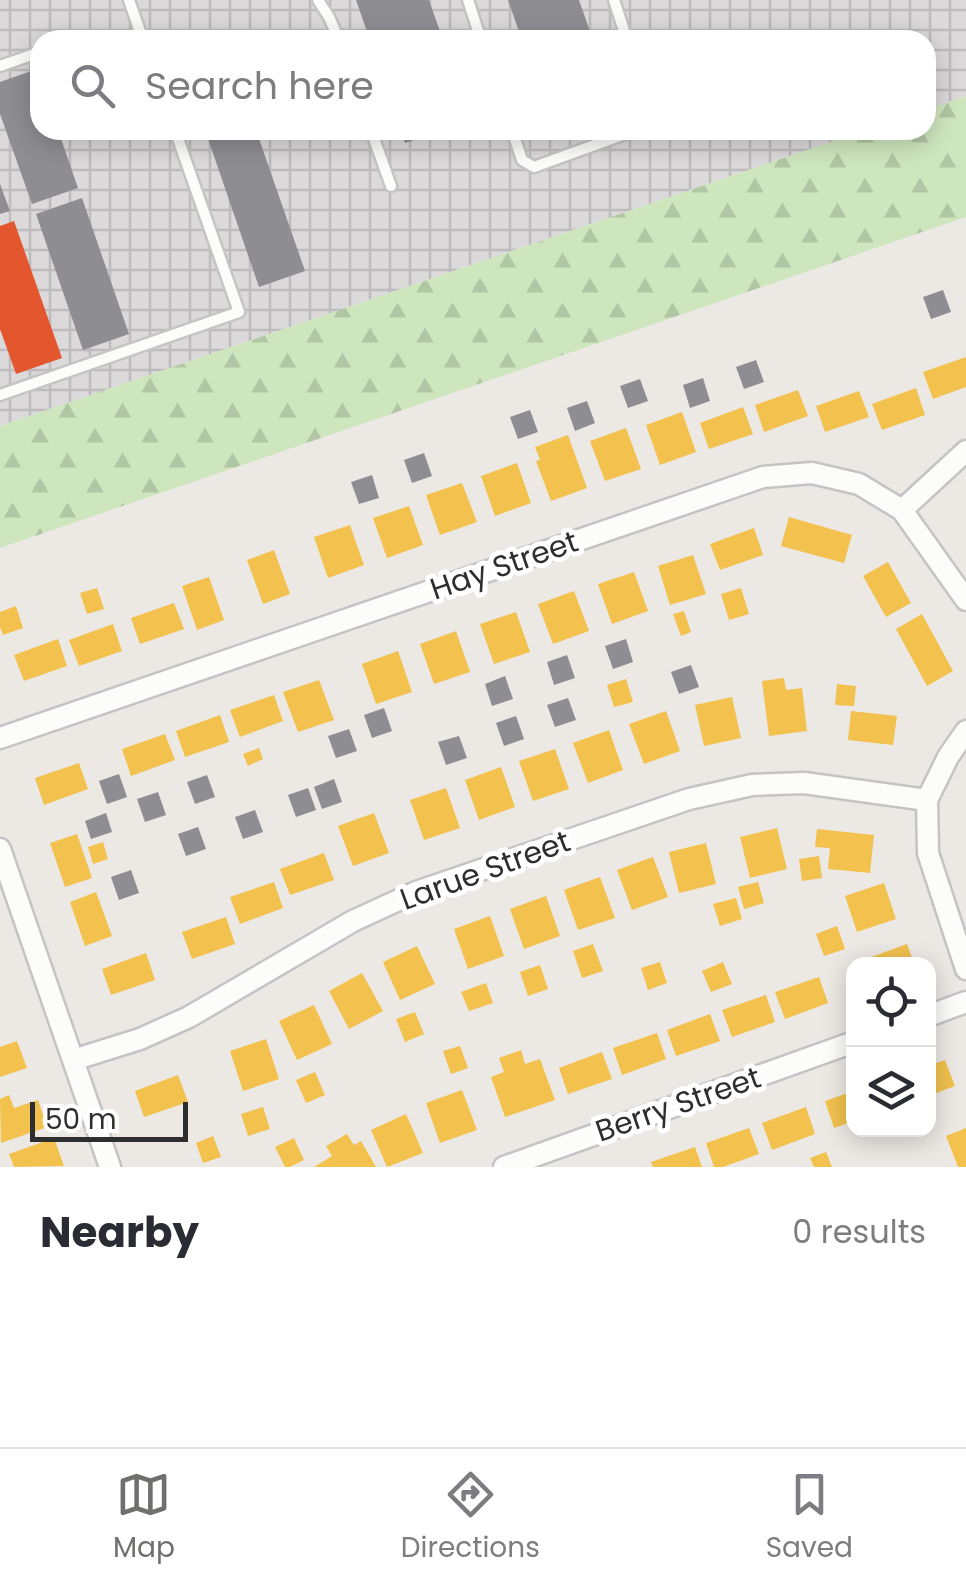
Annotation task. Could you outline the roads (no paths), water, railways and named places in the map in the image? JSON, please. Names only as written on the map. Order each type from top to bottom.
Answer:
[{"type":"street","points":[[902,510],[966,452]]},
{"type":"street","name":"Hay Street","points":[[0,738],[762,477],[812,473],[859,484],[902,510],[966,600]]},
{"type":"street","points":[[966,731],[927,800],[928,853],[966,969]]},
{"type":"street","name":"Larue Street","points":[[73,1060],[140,1039],[189,1017],[353,920],[416,892],[690,798],[752,785],[804,783],[927,800]]},
{"type":"street","points":[[0,849],[110,1167]]},
{"type":"street","points":[[936,1013],[966,1002]]},
{"type":"street","name":"Berry Street","points":[[504,1167],[846,1045]]},
{"type":"lane","points":[[129,0],[139,30]]},
{"type":"lane","points":[[318,0],[334,30]]},
{"type":"lane","points":[[468,0],[478,30]]},
{"type":"lane","points":[[614,0],[624,30]]},
{"type":"lane","points":[[0,66],[30,56]]},
{"type":"lane","points":[[0,395],[240,312],[179,140]]},
{"type":"lane","points":[[375,140],[391,186]]},
{"type":"lane","points":[[515,140],[522,160],[534,167],[608,140]]}]
